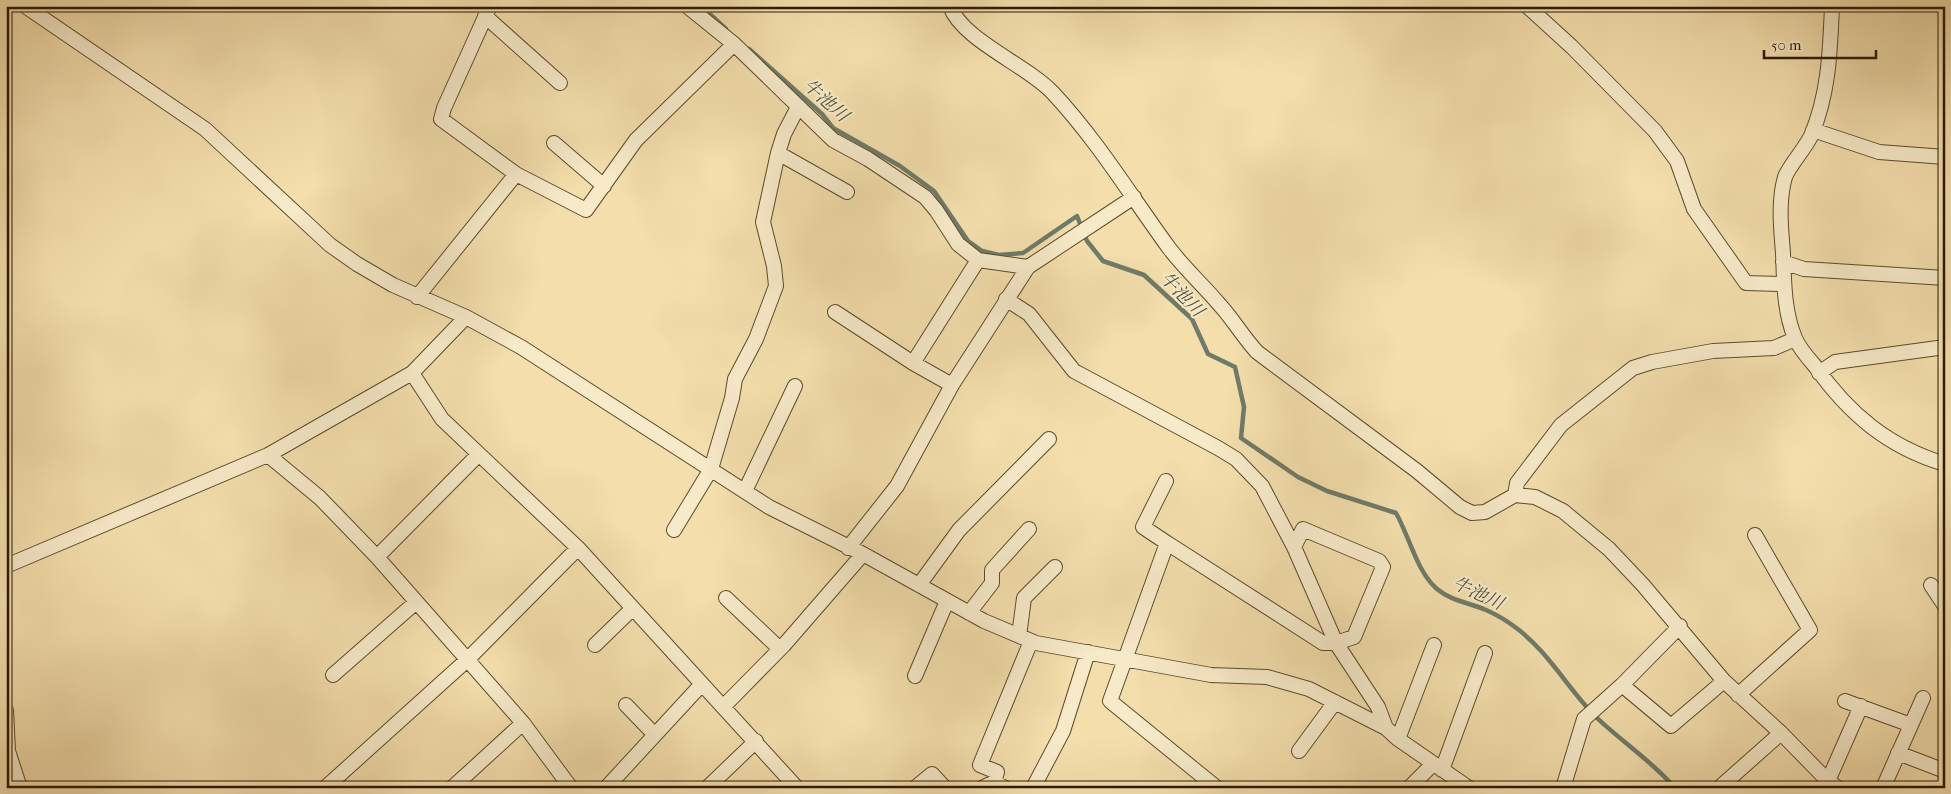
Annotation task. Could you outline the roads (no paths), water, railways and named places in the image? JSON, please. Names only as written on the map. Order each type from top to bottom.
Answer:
[{"type":"street","points":[[25,6],[205,129],[330,245],[357,264],[417,297],[466,318],[522,346],[769,508],[863,554],[969,613],[1025,639],[1211,675],[1267,677],[1309,689],[1386,728],[1398,739],[1469,788]]},
{"type":"street","points":[[687,6],[734,44],[833,140],[868,159],[925,197],[958,244],[978,260],[1028,267]]},
{"type":"street","points":[[950,6],[954,17],[966,30],[1051,91],[1078,122],[1170,249],[1221,306],[1251,346],[1294,382],[1417,472],[1460,507],[1472,513],[1485,512],[1515,495],[1535,497],[1563,511],[1609,550],[1680,626],[1724,681],[1833,784],[1861,706]]},
{"type":"street","points":[[1527,6],[1572,47],[1655,131],[1677,161],[1694,209],[1746,283],[1784,284]]},
{"type":"street","points":[[1832,6],[1830,67],[1824,99],[1805,150],[1786,175],[1781,222],[1787,310],[1795,339],[1830,388],[1865,424],[1919,456],[1945,464]]},
{"type":"street","points":[[560,83],[487,11],[444,108],[441,119],[516,174],[586,210],[636,140],[734,44]]},
{"type":"street","points":[[674,530],[711,469],[732,398],[735,378],[756,339],[776,286],[774,266],[763,222],[778,153],[784,134],[798,107]]},
{"type":"street","points":[[1813,130],[1879,152],[1945,157]]},
{"type":"street","points":[[554,143],[604,186]]},
{"type":"street","points":[[778,153],[846,192]]},
{"type":"street","points":[[417,297],[516,174]]},
{"type":"street","points":[[848,548],[896,486],[952,385],[1006,298],[1028,267],[1134,197]]},
{"type":"street","points":[[913,363],[978,260]]},
{"type":"street","points":[[1783,262],[1804,269],[1945,278]]},
{"type":"street","points":[[1006,298],[1029,314],[1074,371],[1110,392],[1188,430],[1236,459],[1262,486],[1294,548],[1336,643],[1378,707],[1386,728]]},
{"type":"street","points":[[835,312],[913,363],[952,385]]},
{"type":"street","points":[[6,566],[268,455],[412,373],[466,318]]},
{"type":"street","points":[[1515,495],[1517,483],[1560,425],[1633,368],[1652,362],[1712,352],[1774,348],[1795,339]]},
{"type":"street","points":[[1819,373],[1835,362],[1945,347]]},
{"type":"street","points":[[412,373],[432,407],[478,455],[578,548],[797,788]]},
{"type":"street","points":[[745,491],[794,386]]},
{"type":"street","points":[[919,585],[959,530],[1048,439]]},
{"type":"street","points":[[268,455],[320,498],[377,557],[415,603],[523,723],[571,788]]},
{"type":"street","points":[[377,557],[478,455]]},
{"type":"street","points":[[1166,481],[1143,527],[1323,643],[1336,643],[1354,637],[1383,567],[1379,561],[1303,529],[1294,548]]},
{"type":"street","points":[[969,613],[992,583],[992,570],[1029,529]]},
{"type":"street","points":[[1738,695],[1810,630],[1755,535]]},
{"type":"street","points":[[1167,543],[1110,701],[1217,788]]},
{"type":"street","points":[[325,788],[467,660],[578,548]]},
{"type":"street","points":[[724,706],[780,649],[863,554]]},
{"type":"street","points":[[994,786],[996,772],[980,765],[1025,639],[1024,598],[1055,567]]},
{"type":"street","points":[[1931,585],[1945,606]]},
{"type":"street","points":[[726,598],[780,649]]},
{"type":"street","points":[[915,676],[947,601]]},
{"type":"street","points":[[333,675],[415,603]]},
{"type":"street","points":[[595,645],[632,609]]},
{"type":"street","points":[[1563,788],[1584,719],[1622,685],[1680,626]]},
{"type":"street","points":[[1398,739],[1434,645]]},
{"type":"street","points":[[1033,788],[1063,731],[1088,652]]},
{"type":"street","points":[[1409,788],[1438,767],[1485,653]]},
{"type":"street","points":[[1622,685],[1670,726],[1724,681]]},
{"type":"street","points":[[606,788],[701,685]]},
{"type":"street","points":[[1883,788],[1923,698]]},
{"type":"street","points":[[1845,701],[1911,725]]},
{"type":"street","points":[[1299,751],[1335,702]]},
{"type":"street","points":[[626,706],[655,735]]},
{"type":"street","points":[[6,710],[8,751],[20,788]]},
{"type":"street","points":[[452,788],[523,723]]},
{"type":"street","points":[[1719,788],[1781,733]]},
{"type":"street","points":[[706,788],[756,741]]},
{"type":"street","points":[[1898,753],[1945,771]]},
{"type":"street","points":[[915,788],[932,774],[945,788]]},
{"type":"waterway","name":"牛池川","points":[[701,6],[726,29]]},
{"type":"waterway","name":"牛池川","points":[[749,49],[822,114],[833,128],[900,166],[934,191],[968,241],[982,251],[999,255],[1023,253],[1077,216],[1087,241],[1103,261],[1144,275],[1192,319],[1208,354],[1235,367],[1244,407],[1241,438],[1298,477],[1327,491],[1396,513],[1419,564],[1430,582],[1437,589],[1454,599],[1493,614],[1512,625],[1527,637],[1538,647],[1596,717],[1657,769],[1675,788]]}]
